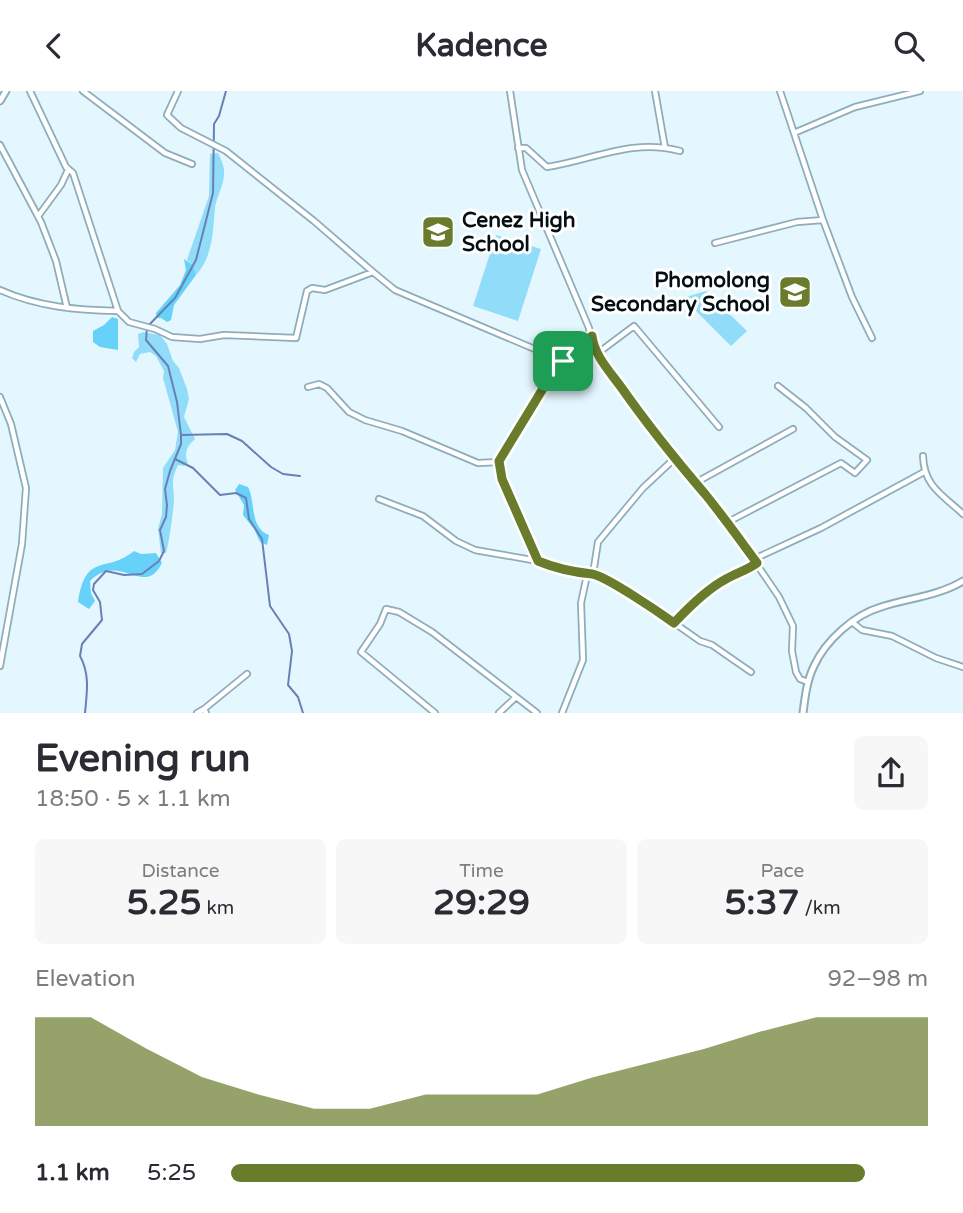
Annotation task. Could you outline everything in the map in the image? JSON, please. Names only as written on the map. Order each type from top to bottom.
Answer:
[{"type":"street","points":[[0,101],[6,91]]},
{"type":"street","points":[[30,91],[68,170],[73,173],[118,311],[130,322],[156,329],[172,337],[200,339],[223,335],[292,339],[296,338],[300,326],[307,291],[312,288],[325,289],[373,272]]},
{"type":"street","points":[[83,91],[165,153],[192,164]]},
{"type":"street","points":[[178,91],[167,115],[181,128],[226,151],[396,290],[563,361]]},
{"type":"street","points":[[510,91],[518,148],[530,191],[604,366],[674,459],[728,522],[788,612],[793,626],[792,650],[796,672],[800,679],[808,682]]},
{"type":"street","points":[[655,91],[665,148]]},
{"type":"street","points":[[780,91],[822,220],[872,338]]},
{"type":"street","points":[[794,133],[855,107],[920,91]]},
{"type":"street","points":[[0,145],[39,215],[56,261],[67,308]]},
{"type":"street","points":[[518,148],[526,148],[547,167],[617,149],[665,148],[680,151]]},
{"type":"street","points":[[39,215],[68,170]]},
{"type":"street","points":[[715,243],[797,222],[822,220]]},
{"type":"street","points":[[0,290],[35,303],[118,311]]},
{"type":"street","points":[[598,353],[635,326],[719,427]]},
{"type":"street","points":[[538,561],[502,479],[499,461],[529,410],[563,361],[592,336]]},
{"type":"street","points":[[308,387],[319,384],[349,412],[365,420],[402,431],[478,463],[499,461]]},
{"type":"street","points":[[728,522],[841,463],[855,473],[867,460],[835,437],[806,408],[778,386]]},
{"type":"street","points":[[0,397],[11,424],[26,488],[22,544],[0,666]]},
{"type":"street","points":[[695,483],[793,429]]},
{"type":"street","points":[[923,456],[923,471],[940,496],[963,515]]},
{"type":"street","points":[[562,712],[583,660],[581,603],[598,542],[643,488],[674,459]]},
{"type":"street","points":[[674,623],[688,607],[726,579],[747,570],[755,561],[923,471]]},
{"type":"street","points":[[379,499],[423,516],[456,541],[475,550],[538,561],[570,572],[590,575],[653,608],[751,672]]},
{"type":"street","points":[[803,712],[808,682],[822,651],[852,622],[880,607],[926,596],[963,581]]},
{"type":"street","points":[[435,712],[361,652],[380,624],[386,609],[399,612],[432,632],[537,712]]},
{"type":"street","points":[[852,622],[862,630],[892,636],[936,658],[963,667]]},
{"type":"street","points":[[197,712],[205,711],[247,674]]},
{"type":"street","points":[[499,712],[516,697]]},
{"type":"shaded area","points":[[218,153],[224,178],[215,207],[209,252],[196,275],[193,265],[187,260],[209,196],[210,154]]},
{"type":"shaded area","points":[[496,235],[541,249],[518,321],[473,306]]},
{"type":"shaded area","points":[[184,259],[193,265],[196,275],[174,305],[171,320],[167,322],[157,318],[156,313],[180,285],[186,270]]},
{"type":"shaded area","points":[[706,291],[747,331],[731,346],[683,298]]},
{"type":"shaded area","points":[[112,317],[118,319],[118,350],[100,347],[93,342],[93,331]]},
{"type":"shaded area","points":[[143,332],[160,335],[179,368],[189,399],[184,417],[195,439],[187,449],[188,463],[184,466],[178,465],[173,478],[173,509],[166,553],[161,553],[158,529],[162,514],[163,468],[175,450],[178,432],[163,378],[164,371],[156,356],[150,352],[140,354],[136,362],[132,358],[139,347],[138,334]]},
{"type":"shaded area","points":[[239,484],[248,487],[258,526],[269,535],[267,545],[260,542],[243,515],[244,505],[235,490]]},
{"type":"shaded area","points":[[134,551],[141,554],[156,553],[162,563],[155,573],[147,577],[111,571],[101,573],[90,581],[95,601],[89,609],[78,602],[86,576],[92,570],[124,558]]},
{"type":"waterway","points":[[85,713],[87,683],[80,656],[82,644],[102,620],[100,602],[93,590],[94,584],[106,571],[124,575],[142,574],[159,561],[164,551],[160,530],[166,517],[165,489],[181,444],[181,435],[177,402],[168,366],[146,340],[147,327],[175,298],[196,260],[213,193],[214,124],[226,91]]},
{"type":"waterway","points":[[181,435],[227,434],[242,441],[283,474],[300,476]]},
{"type":"waterway","points":[[175,459],[193,468],[220,495],[236,493],[246,498],[249,519],[262,539],[270,606],[289,634],[292,651],[288,685],[298,697],[303,713]]},
{"type":"place","name":"Cenez High School","points":[[438,232]]},
{"type":"place","name":"Phomolong Secondary School","points":[[795,292]]},
{"type":"route","points":[[592,336],[592,342],[604,366],[641,417],[728,522],[757,563],[726,579],[688,607],[674,623],[593,574],[577,574],[538,561],[502,479],[499,461],[550,377],[563,361],[592,336]]}]
